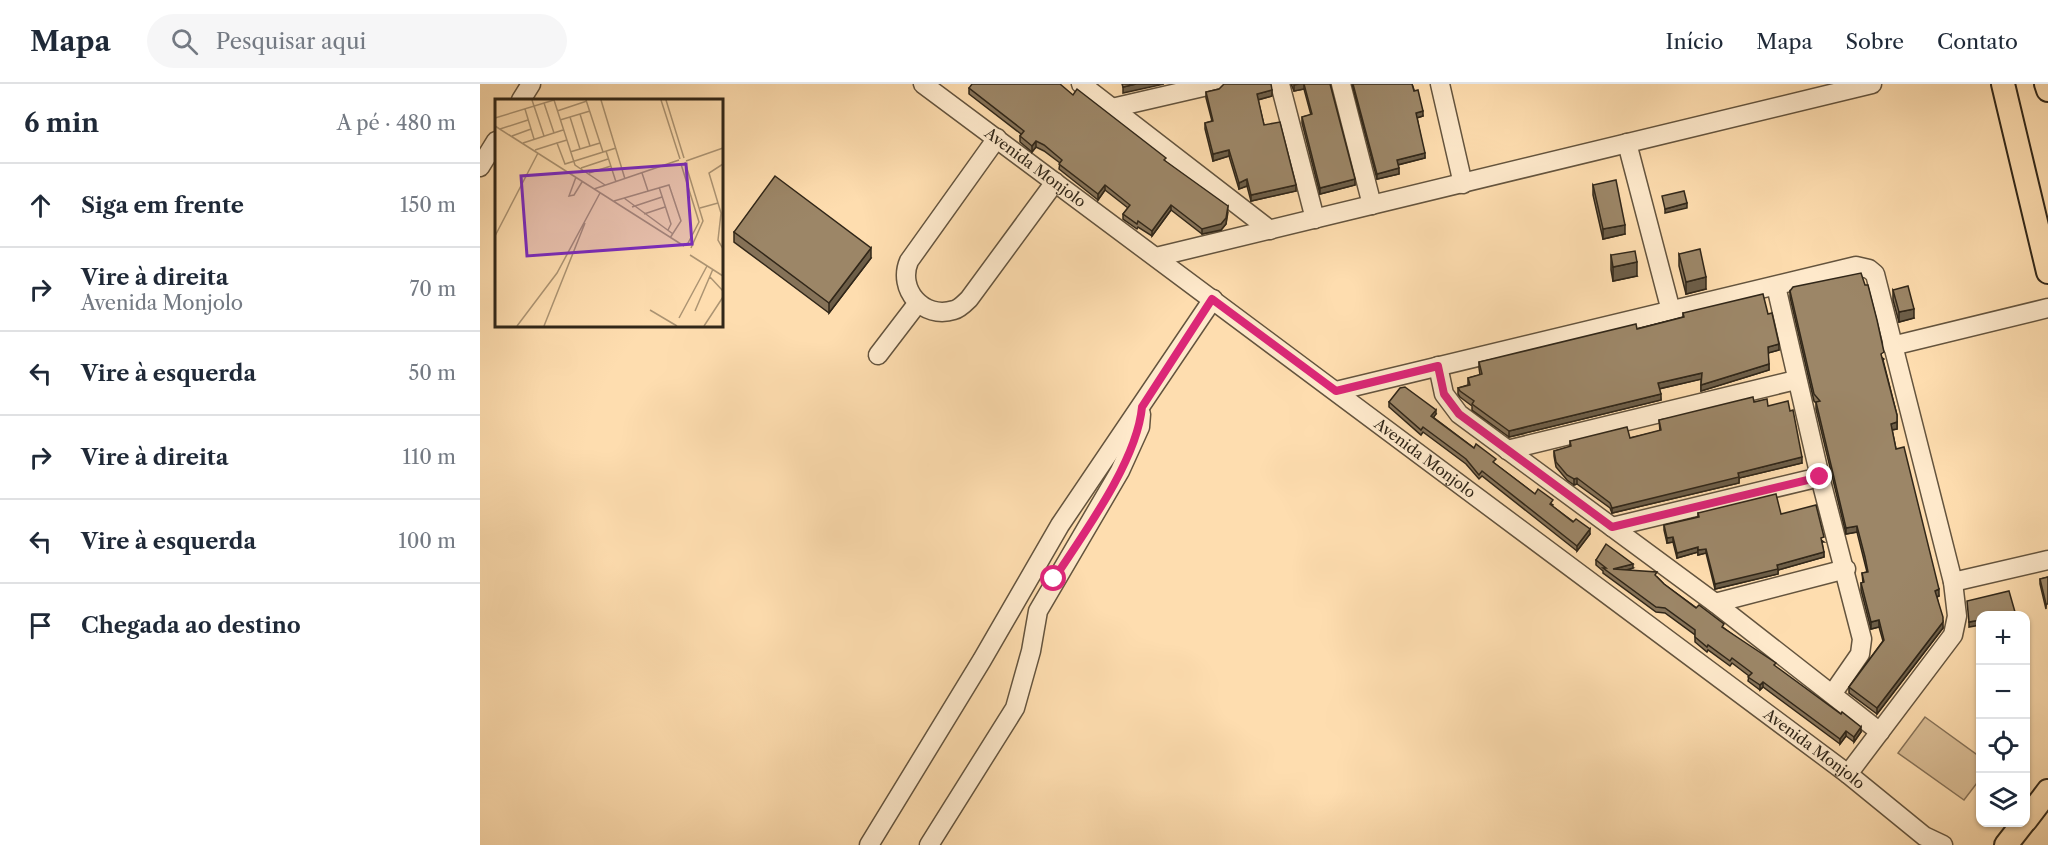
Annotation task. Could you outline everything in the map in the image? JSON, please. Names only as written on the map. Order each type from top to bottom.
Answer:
[{"type":"main road","points":[[2003,84],[2047,267]]},
{"type":"main road","points":[[2046,84],[2048,90]]},
{"type":"main road","points":[[2030,814],[2048,791]]},
{"type":"main road","points":[[2006,845],[2020,827]]},
{"type":"street","points":[[522,99],[531,84]]},
{"type":"street","points":[[1081,84],[1270,230]]},
{"type":"street","points":[[1112,108],[1216,84]]},
{"type":"street","points":[[1280,84],[1315,219]]},
{"type":"street","points":[[1341,84],[1372,205]]},
{"type":"street","points":[[1440,84],[1463,184]]},
{"type":"street","points":[[1156,257],[1872,84]]},
{"type":"street","name":"Avenida Monjolo","points":[[935,87],[1055,182],[1848,774],[1927,840],[1943,845]]},
{"type":"street","points":[[997,138],[909,261],[904,272],[906,287],[918,304],[941,312],[956,310],[969,299],[1055,182]]},
{"type":"street","points":[[480,167],[495,143]]},
{"type":"street","points":[[1627,143],[1671,311]]},
{"type":"street","points":[[1336,391],[1857,266],[1869,269],[1875,274],[1953,582],[1958,616],[1953,635],[1848,774]]},
{"type":"street","points":[[1776,286],[1796,380],[1846,569],[1862,647],[1833,693]]},
{"type":"street","points":[[869,845],[982,660],[1060,525],[1142,407],[1212,299]]},
{"type":"street","points":[[878,355],[918,304]]},
{"type":"street","points":[[1892,346],[2048,308]]},
{"type":"street","points":[[1438,366],[1449,403],[1507,450],[1833,693],[1880,732]]},
{"type":"street","points":[[1507,450],[1796,380]]},
{"type":"street","points":[[929,845],[1015,708],[1031,651],[1038,611],[1120,471],[1140,427],[1142,407]]},
{"type":"street","points":[[1612,527],[1820,477]]},
{"type":"street","points":[[1953,582],[2048,560]]},
{"type":"street","points":[[1715,603],[1846,569]]},
{"type":"shaded area","points":[[1925,717],[1976,754],[1976,784],[1964,800],[1898,753]]},
{"type":"building","points":[[972,84],[1060,84],[1073,95],[1077,89],[1166,158],[1164,160],[1228,206],[1226,218],[1221,224],[1202,229],[1171,205],[1152,231],[1138,221],[1137,224],[1123,214],[1130,205],[1105,185],[1098,194],[1059,164],[1062,160],[1044,145],[1036,141],[1032,146],[1020,136],[1024,131],[969,88]]},
{"type":"building","points":[[1224,84],[1271,84],[1272,90],[1257,94],[1264,125],[1280,122],[1296,185],[1251,195],[1247,179],[1239,183],[1229,150],[1213,154],[1205,123],[1213,121],[1206,92],[1219,89]]},
{"type":"building","points":[[1304,84],[1330,84],[1355,179],[1320,188],[1302,117],[1312,114]]},
{"type":"building","points":[[1353,84],[1412,84],[1414,91],[1418,90],[1423,111],[1416,113],[1425,153],[1397,160],[1399,168],[1377,174]]},
{"type":"building","points":[[775,176],[871,248],[829,303],[734,232]]},
{"type":"building","points":[[1616,180],[1625,225],[1603,229],[1593,185]]},
{"type":"building","points":[[1684,191],[1687,203],[1665,209],[1662,196]]},
{"type":"building","points":[[1700,249],[1706,277],[1686,282],[1679,254]]},
{"type":"building","points":[[1635,251],[1637,262],[1613,267],[1611,255]]},
{"type":"building","points":[[1861,273],[1865,285],[1868,285],[1877,320],[1884,352],[1881,354],[1897,415],[1897,422],[1891,424],[1896,449],[1904,447],[1939,589],[1935,591],[1943,617],[1943,622],[1877,708],[1849,687],[1884,640],[1879,620],[1871,622],[1861,583],[1864,582],[1862,573],[1868,572],[1865,557],[1857,526],[1846,528],[1816,402],[1820,401],[1814,394],[1790,291],[1793,287]]},
{"type":"building","points":[[1908,286],[1914,309],[1899,312],[1893,290]]},
{"type":"building","points":[[1763,294],[1768,314],[1772,313],[1779,344],[1768,347],[1769,364],[1701,385],[1702,373],[1658,383],[1661,394],[1509,431],[1472,404],[1474,401],[1458,388],[1470,385],[1468,378],[1482,374],[1479,362],[1636,324],[1637,329],[1684,317],[1683,313]]},
{"type":"building","points":[[1405,387],[1436,410],[1431,416],[1474,448],[1476,444],[1496,459],[1493,462],[1535,494],[1538,489],[1553,500],[1550,504],[1573,522],[1576,519],[1590,529],[1577,546],[1482,471],[1479,475],[1466,459],[1423,427],[1421,430],[1389,402],[1400,388]]},
{"type":"building","points":[[1753,397],[1754,402],[1767,399],[1768,406],[1788,401],[1790,411],[1793,410],[1802,457],[1738,473],[1739,477],[1612,508],[1610,503],[1577,478],[1574,479],[1567,475],[1556,462],[1554,451],[1571,446],[1570,441],[1627,427],[1630,438],[1661,430],[1659,420]]},
{"type":"building","points":[[1776,494],[1781,514],[1816,505],[1824,537],[1821,538],[1824,552],[1777,565],[1778,569],[1715,584],[1706,549],[1698,550],[1698,547],[1677,553],[1673,537],[1667,538],[1664,525],[1699,517],[1698,513]]},
{"type":"building","points":[[1606,544],[1633,564],[1613,569],[1657,572],[1655,575],[1664,584],[1696,608],[1699,605],[1724,624],[1722,627],[1776,663],[1774,665],[1861,727],[1854,737],[1846,731],[1840,739],[1763,682],[1760,685],[1748,677],[1752,673],[1732,658],[1730,661],[1708,645],[1707,647],[1695,637],[1695,630],[1665,608],[1656,607],[1603,568],[1606,568],[1596,560]]},
{"type":"building","points":[[2048,577],[2048,604],[2046,604],[2040,579]]},
{"type":"building","points":[[2009,591],[2015,611],[1976,611],[1976,621],[1969,622],[1967,601]]},
{"type":"route","points":[[1054,579],[1120,471],[1140,427],[1142,407],[1212,299],[1336,391],[1438,366],[1444,394],[1459,414],[1612,527],[1820,477]]}]
